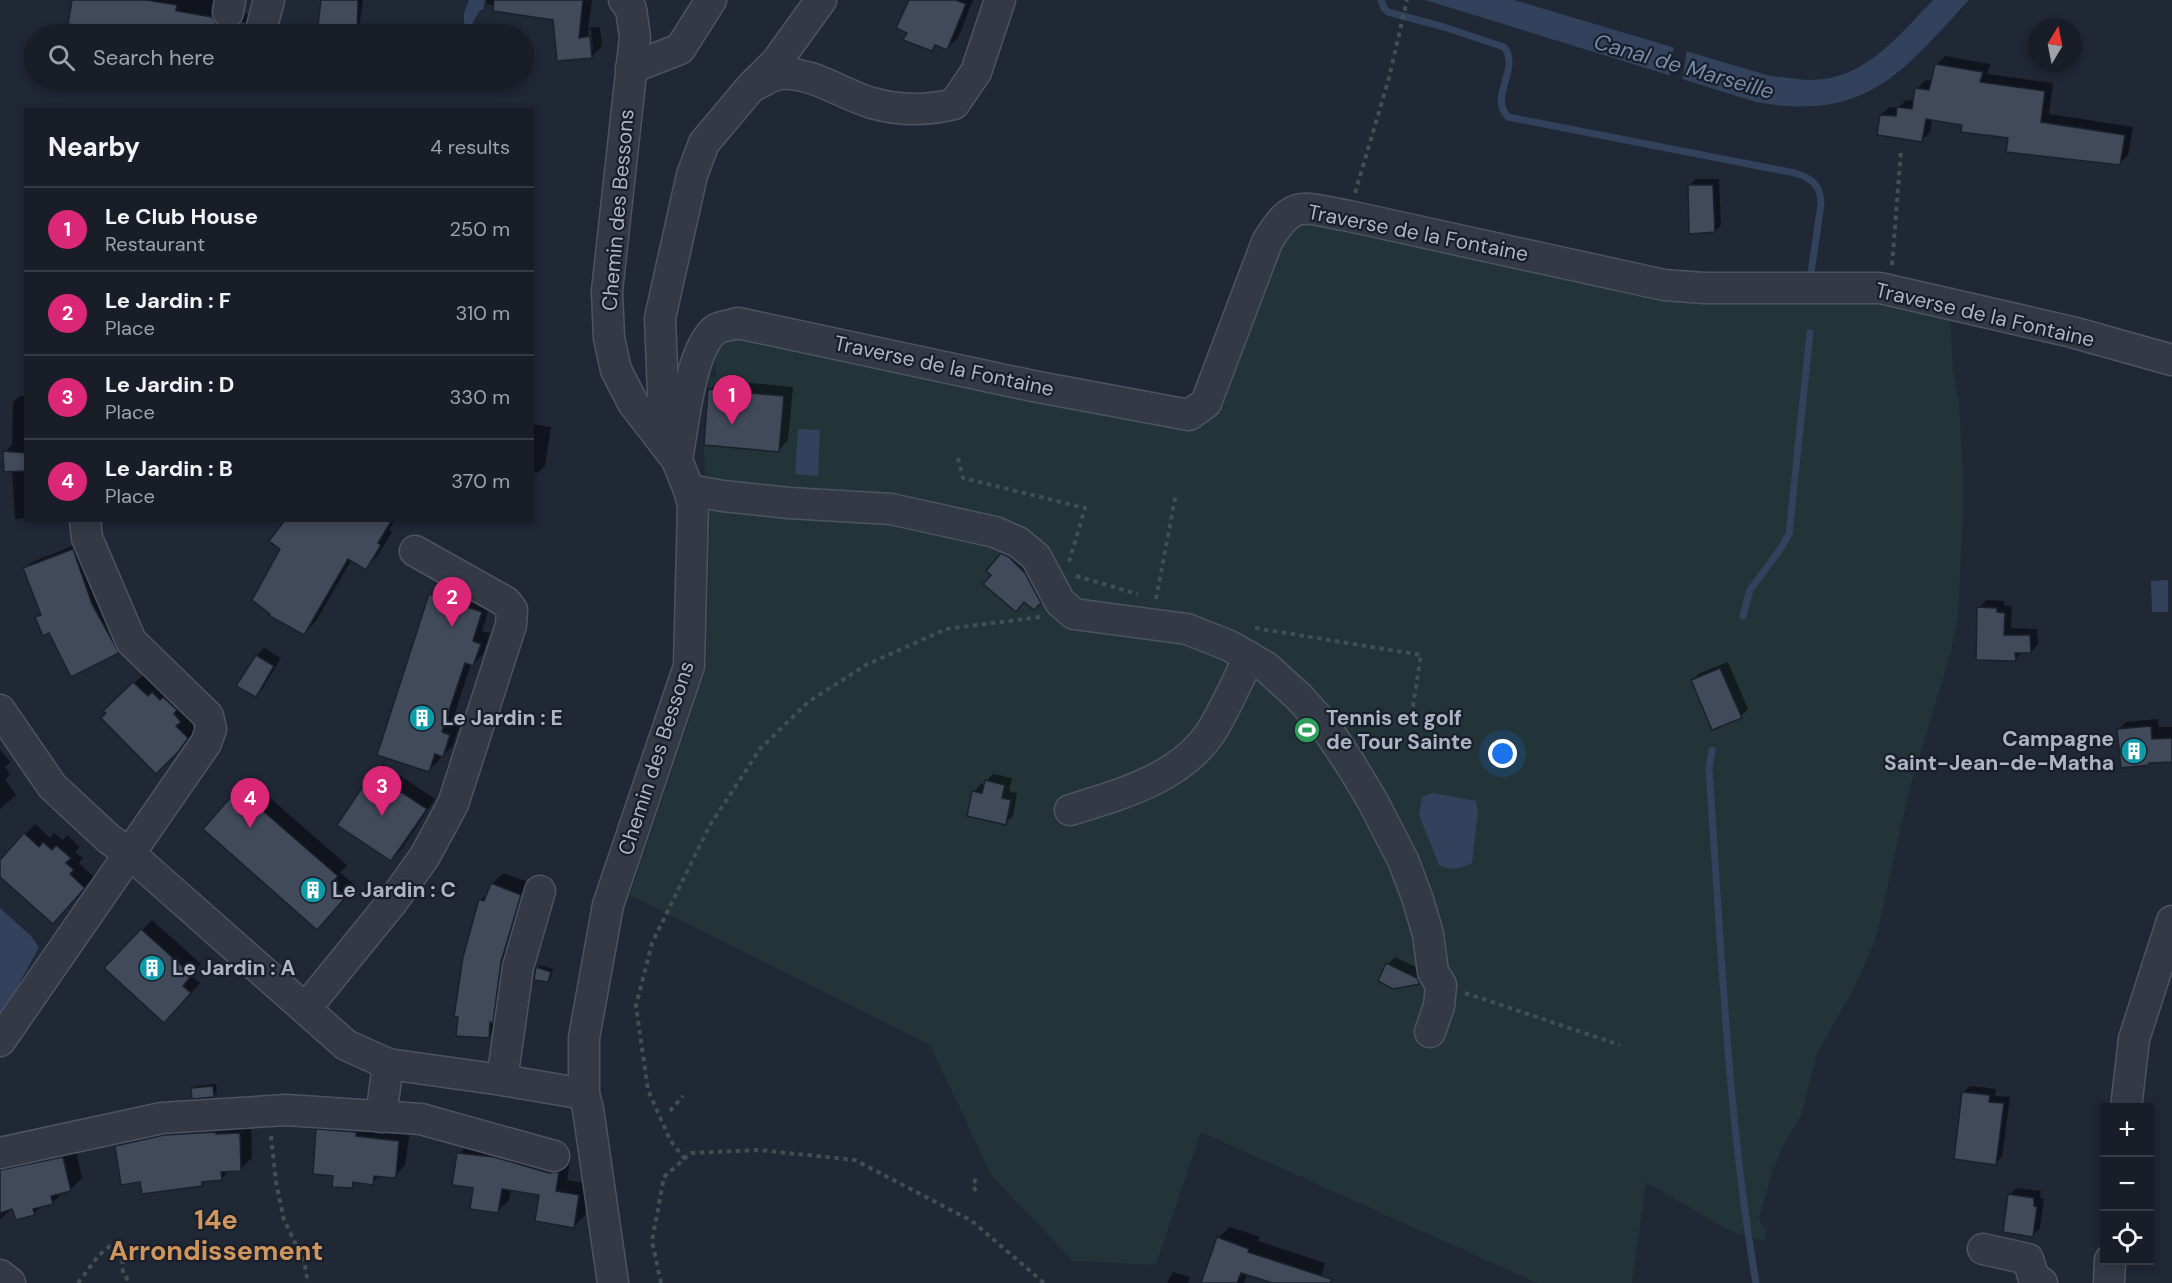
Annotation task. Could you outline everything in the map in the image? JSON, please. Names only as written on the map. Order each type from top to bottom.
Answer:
[{"type":"street","points":[[263,24],[269,0]]},
{"type":"street","name":"Chemin des Bessons","points":[[613,1283],[584,1094],[584,1038],[608,905],[689,666],[693,505],[689,490],[671,452],[633,403],[616,370],[609,338],[607,291],[635,37],[631,9],[624,0]]},
{"type":"street","points":[[631,68],[680,49],[711,0]]},
{"type":"street","points":[[671,452],[660,318],[692,175],[704,143],[752,86],[777,61],[821,0]]},
{"type":"street","points":[[752,86],[779,74],[802,76],[870,103],[900,110],[933,109],[954,105],[976,72],[998,3]]},
{"type":"street","name":"Traverse de la Fontaine","points":[[671,452],[695,364],[703,345],[717,329],[738,323],[1022,384],[1189,415],[1206,403],[1267,242],[1277,225],[1289,212],[1303,208],[1664,285],[1704,288],[1880,288],[2072,332],[2172,360]]},
{"type":"street","points":[[689,490],[789,503],[891,509],[995,532],[1018,542],[1036,557],[1060,602],[1074,614],[1187,629],[1230,646],[1266,667],[1325,726],[1357,774],[1403,860],[1428,934],[1433,972],[1441,985],[1439,1006],[1430,1032]]},
{"type":"street","points":[[0,1041],[199,753],[211,729],[208,716],[131,641],[87,538],[85,522]]},
{"type":"street","points":[[306,1008],[393,902],[425,855],[453,804],[511,625],[512,610],[506,602],[415,551]]},
{"type":"street","points":[[1070,810],[1154,780],[1190,757],[1213,729],[1249,657]]},
{"type":"street","points":[[0,710],[52,786],[109,839],[129,853],[346,1045],[388,1064],[584,1094]]},
{"type":"street","points":[[502,1080],[518,967],[540,891]]},
{"type":"street","points":[[2126,1103],[2134,1039],[2172,921]]},
{"type":"street","points":[[381,1117],[388,1064]]},
{"type":"street","points":[[0,1153],[162,1118],[286,1110],[421,1119],[554,1156]]},
{"type":"street","points":[[1983,1249],[2028,1259],[2033,1276],[2042,1283]]},
{"type":"street","points":[[2109,1283],[2110,1265]]},
{"type":"street","points":[[0,1275],[10,1283]]},
{"type":"path","points":[[1349,216],[1389,78],[1407,1]]},
{"type":"path","points":[[1890,290],[1901,151]]},
{"type":"path","points":[[958,458],[963,478],[1085,508],[1066,568]]},
{"type":"path","points":[[1151,623],[1176,493]]},
{"type":"path","points":[[1073,575],[1128,591]]},
{"type":"path","points":[[685,1159],[670,1140],[648,1090],[636,1006],[652,943],[710,825],[760,749],[808,702],[866,665],[946,629],[1074,614]]},
{"type":"path","points":[[1246,627],[1421,655],[1410,725]]},
{"type":"path","points":[[1441,985],[1620,1045]]},
{"type":"path","points":[[670,1111],[683,1096]]},
{"type":"path","points":[[269,1111],[276,1182],[284,1220],[304,1261],[308,1283]]},
{"type":"path","points":[[661,1283],[652,1240],[664,1177],[691,1153],[759,1150],[855,1160],[972,1221],[1044,1283]]},
{"type":"path","points":[[976,1178],[973,1186],[976,1191]]},
{"type":"path","points":[[78,1283],[99,1255],[110,1246],[122,1249],[123,1274],[131,1283]]},
{"type":"shaded area","name":"Tennis et golf de Tour Sainte","points":[[1303,216],[1489,252],[1870,291],[1950,310],[1953,370],[1959,403],[1964,493],[1958,617],[1950,656],[1909,791],[1876,939],[1853,990],[1817,1054],[1801,1116],[1781,1150],[1759,1218],[1762,1226],[1767,1229],[1764,1241],[1728,1230],[1646,1182],[1632,1283],[1537,1283],[1201,1132],[1156,1265],[1073,1261],[991,1175],[930,1045],[630,895],[706,669],[710,512],[713,507],[705,479],[704,445],[709,378],[716,377],[715,362],[707,357],[739,328],[1198,421],[1271,248]]},
{"type":"water","points":[[469,0],[485,0],[483,10],[480,10],[472,24],[464,23],[464,13]]},
{"type":"water","name":"Canal de Marseille","points":[[1425,0],[1514,0],[1770,76],[1812,80],[1831,78],[1865,63],[1880,53],[1933,0],[1969,0],[1923,50],[1879,86],[1854,98],[1827,105],[1794,106],[1756,102]]},
{"type":"water","points":[[798,429],[820,430],[818,476],[795,474]]},
{"type":"water","points":[[2168,580],[2168,612],[2152,612],[2151,581]]},
{"type":"water","points":[[1433,793],[1476,801],[1478,811],[1472,863],[1464,867],[1447,868],[1439,865],[1419,815],[1422,797]]},
{"type":"water","points":[[0,908],[31,936],[39,947],[0,1019]]},
{"type":"pier","points":[[1674,46],[1687,49],[1682,81],[1669,79]]},
{"type":"building","points":[[72,0],[146,0],[177,5],[176,11],[212,17],[216,24],[68,24]]},
{"type":"building","points":[[321,0],[358,0],[357,24],[318,24]]},
{"type":"building","points":[[494,0],[583,0],[579,38],[590,36],[592,58],[557,61],[553,20],[493,11]]},
{"type":"building","points":[[909,0],[956,0],[966,4],[947,50],[935,45],[932,51],[903,40],[907,33],[896,28]]},
{"type":"building","points":[[1935,64],[1983,72],[1980,82],[2045,91],[2041,122],[2125,135],[2120,165],[2006,152],[2008,138],[1961,132],[1962,125],[1926,119],[1922,142],[1877,135],[1880,115],[1896,116],[1897,107],[1912,109],[1915,88],[1929,90]]},
{"type":"building","points":[[1688,185],[1713,185],[1715,232],[1689,234]]},
{"type":"building","points":[[708,389],[784,396],[779,452],[704,445]]},
{"type":"building","points":[[3,451],[24,453],[24,471],[4,472]]},
{"type":"building","points":[[283,522],[391,522],[378,543],[381,545],[366,570],[348,559],[304,635],[268,615],[270,614],[252,600],[280,549],[269,541]]},
{"type":"building","points":[[73,549],[92,604],[119,653],[71,677],[49,633],[43,636],[35,617],[41,615],[23,568]]},
{"type":"building","points":[[1001,553],[1009,557],[1025,573],[1041,603],[1034,610],[1024,602],[1016,612],[983,584],[991,575],[986,571]]},
{"type":"building","points":[[429,594],[482,612],[473,641],[481,644],[473,666],[465,663],[442,732],[450,735],[443,757],[435,754],[429,772],[377,755]]},
{"type":"building","points":[[1977,607],[1997,608],[1997,612],[2005,613],[2004,635],[2030,635],[2031,653],[2015,653],[2016,661],[1976,660]]},
{"type":"building","points":[[256,655],[274,666],[256,697],[236,686]]},
{"type":"building","points":[[1720,668],[1742,718],[1712,730],[1691,680]]},
{"type":"building","points":[[133,682],[148,696],[152,692],[160,700],[163,697],[177,710],[174,714],[181,722],[176,726],[188,738],[179,751],[156,774],[101,718],[106,713],[103,711]]},
{"type":"building","name":"Campagne Saint-Jean-de-Matha","points":[[2151,726],[2152,739],[2172,738],[2172,762],[2121,768],[2117,729]]},
{"type":"building","points":[[372,773],[427,809],[391,861],[337,825]]},
{"type":"building","points":[[985,780],[1005,785],[1002,798],[1011,800],[1006,825],[967,816],[972,791],[982,793]]},
{"type":"building","points":[[238,789],[338,876],[331,884],[346,897],[317,930],[203,829]]},
{"type":"building","points":[[24,833],[39,847],[43,842],[52,850],[56,845],[71,858],[66,863],[74,870],[70,874],[85,888],[53,924],[0,877],[0,860]]},
{"type":"building","points":[[491,883],[521,895],[501,962],[493,1023],[490,1022],[489,1038],[456,1036],[458,1017],[454,1017],[463,957],[479,899],[484,901]]},
{"type":"building","name":"Le Jardin : A","points":[[141,929],[192,975],[183,986],[191,993],[164,1023],[104,968]]},
{"type":"building","points":[[1386,963],[1417,978],[1420,984],[1393,989],[1378,981]]},
{"type":"building","points":[[536,967],[551,972],[548,982],[534,980]]},
{"type":"building","points":[[213,1086],[214,1097],[192,1099],[191,1088]]},
{"type":"building","points":[[1962,1092],[1990,1095],[1989,1102],[2004,1103],[1996,1165],[1954,1159]]},
{"type":"building","points":[[316,1129],[356,1132],[356,1136],[399,1141],[396,1176],[394,1178],[374,1176],[373,1185],[353,1182],[353,1188],[332,1187],[333,1176],[313,1174]]},
{"type":"building","points":[[216,1132],[216,1134],[240,1133],[241,1171],[221,1172],[222,1180],[202,1182],[202,1186],[142,1194],[140,1182],[121,1185],[115,1146],[164,1135]]},
{"type":"building","points":[[457,1153],[494,1157],[549,1173],[559,1172],[556,1191],[579,1195],[574,1228],[535,1221],[539,1195],[502,1189],[498,1213],[470,1209],[473,1188],[452,1185]]},
{"type":"building","points":[[63,1157],[71,1191],[51,1196],[53,1204],[33,1209],[35,1215],[16,1220],[12,1209],[0,1213],[0,1170]]},
{"type":"building","points":[[2008,1194],[2034,1198],[2034,1206],[2037,1207],[2033,1237],[2003,1232]]},
{"type":"building","points":[[1217,1237],[1249,1249],[1248,1252],[1331,1279],[1331,1283],[1273,1283],[1241,1273],[1237,1283],[1201,1283]]},
{"type":"waterway","points":[[1381,0],[1388,12],[1444,27],[1504,47],[1509,64],[1501,100],[1508,117],[1795,173],[1811,180],[1819,192],[1821,204],[1810,280]]},
{"type":"waterway","points":[[1743,616],[1750,590],[1789,534],[1810,333]]},
{"type":"waterway","points":[[1712,750],[1709,769],[1726,1027],[1738,1155],[1756,1283]]},
{"type":"place","name":"Le Club House","points":[[732,425]]},
{"type":"place","name":"Le Jardin : F","points":[[452,627]]},
{"type":"place","name":"Le Jardin : E","points":[[422,718]]},
{"type":"place","name":"Tennis et golf de Tour Sainte","points":[[1307,730]]},
{"type":"place","name":"Campagne Saint-Jean-de-Matha","points":[[2134,751]]},
{"type":"place","name":"Le Jardin : D","points":[[382,816]]},
{"type":"place","name":"Le Jardin : B","points":[[250,828]]},
{"type":"place","name":"Le Jardin : C","points":[[313,890]]},
{"type":"place","name":"Le Jardin : A","points":[[152,968]]},
{"type":"district","name":"14e Arrondissement","points":[[216,1236]]}]
